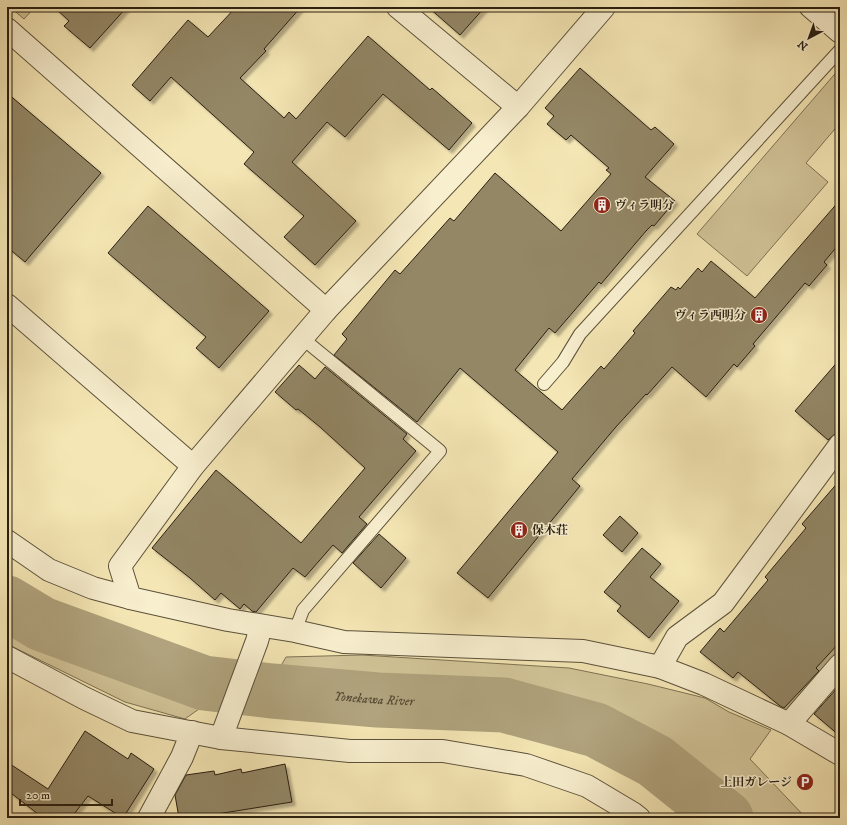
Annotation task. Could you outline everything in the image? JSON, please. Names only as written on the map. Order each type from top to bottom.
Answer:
[{"type":"street","points":[[398,7],[518,108]]},
{"type":"street","points":[[130,598],[120,566],[193,466],[326,310],[518,108],[604,7]]},
{"type":"street","points":[[811,7],[840,32]]},
{"type":"street","points":[[7,29],[326,310]]},
{"type":"street","points":[[7,305],[193,466]]},
{"type":"street","points":[[660,667],[677,637],[723,603],[840,445]]},
{"type":"street","points":[[7,541],[49,570],[93,588],[228,620],[259,633],[295,632],[344,642],[583,651],[660,667],[704,684],[789,724],[840,754]]},
{"type":"street","points":[[224,730],[259,633]]},
{"type":"street","points":[[7,657],[84,698],[132,721],[192,732],[224,730],[350,751],[443,751],[526,765],[587,786],[638,818]]},
{"type":"street","points":[[789,724],[840,665]]},
{"type":"street","points":[[149,818],[182,757],[192,732]]},
{"type":"lane","points":[[544,384],[563,362],[580,334],[840,50]]},
{"type":"lane","points":[[295,632],[303,610],[440,451],[302,338]]},
{"type":"shaded area","points":[[10,7],[35,7],[24,19]]},
{"type":"shaded area","points":[[840,68],[840,123],[806,163],[828,182],[747,276],[697,234]]},
{"type":"shaded area","points":[[7,625],[15,630],[205,693],[199,709],[185,719],[125,702],[7,644]]},
{"type":"shaded area","points":[[362,655],[569,668],[648,684],[705,698],[729,712],[771,730],[750,759],[806,818],[740,818],[642,733],[540,702],[444,686],[355,690],[292,681],[275,676],[286,657]]},
{"type":"building","points":[[54,7],[127,7],[90,48],[64,26],[69,21]]},
{"type":"building","points":[[236,7],[301,7],[264,49],[266,51],[240,78],[284,118],[289,112],[296,119],[368,36],[430,90],[432,88],[472,123],[449,150],[383,94],[345,137],[327,122],[292,162],[356,221],[315,265],[284,237],[304,216],[244,164],[254,152],[171,77],[150,101],[132,85],[188,20],[208,37]]},
{"type":"building","points":[[428,7],[485,7],[460,35]]},
{"type":"building","points":[[580,68],[651,130],[655,127],[674,144],[645,177],[675,201],[654,226],[652,225],[646,231],[601,284],[599,282],[555,333],[549,328],[515,370],[562,410],[601,366],[604,369],[635,333],[633,331],[671,287],[676,290],[678,287],[680,289],[698,268],[702,272],[711,261],[755,298],[840,200],[840,243],[824,262],[827,265],[809,286],[805,283],[753,344],[755,346],[737,367],[734,364],[706,397],[672,367],[615,428],[572,479],[580,486],[488,598],[457,573],[558,452],[460,368],[417,422],[334,355],[347,339],[342,334],[395,270],[400,274],[450,218],[454,221],[495,173],[561,231],[611,174],[606,170],[609,168],[571,135],[566,140],[547,124],[554,116],[545,108]]},
{"type":"building","points":[[7,93],[101,173],[25,262],[7,247]]},
{"type":"building","points":[[148,206],[269,311],[219,368],[196,348],[206,337],[108,253]]},
{"type":"building","points":[[840,359],[840,433],[835,434],[828,440],[795,411]]},
{"type":"building","points":[[299,365],[315,379],[325,367],[407,434],[403,439],[416,451],[359,517],[367,524],[342,553],[333,545],[305,577],[293,568],[256,612],[252,611],[244,604],[240,609],[221,593],[215,600],[152,548],[216,470],[301,543],[365,468],[320,427],[298,409],[296,410],[275,392]]},
{"type":"building","points":[[840,480],[840,642],[816,668],[819,671],[784,708],[738,672],[733,678],[700,652],[720,628],[724,632],[768,580],[765,577],[806,528],[802,524]]},
{"type":"building","points":[[620,516],[638,533],[622,552],[603,535]]},
{"type":"building","points":[[379,534],[406,558],[381,588],[353,563]]},
{"type":"building","points":[[642,548],[661,564],[650,577],[679,601],[649,638],[617,611],[621,606],[604,592]]},
{"type":"building","points":[[838,687],[840,689],[840,736],[814,714]]},
{"type":"building","points":[[85,731],[128,759],[131,753],[154,769],[123,818],[88,796],[71,818],[43,818],[7,790],[7,762],[48,789]]},
{"type":"building","points":[[285,764],[292,802],[192,818],[179,818],[175,795],[186,775],[214,771],[215,775],[241,769],[242,773]]},
{"type":"waterway","name":"Yonekawa River","points":[[7,603],[42,624],[204,683],[272,691],[378,700],[504,705],[596,730],[655,761],[726,818]]},
{"type":"place","name":"ヴィラ明分","points":[[602,205]]},
{"type":"place","name":"ヴィラ西明分","points":[[759,315]]},
{"type":"place","name":"保木荘","points":[[519,530]]},
{"type":"place","name":"上田ガレージ","points":[[805,782]]}]
